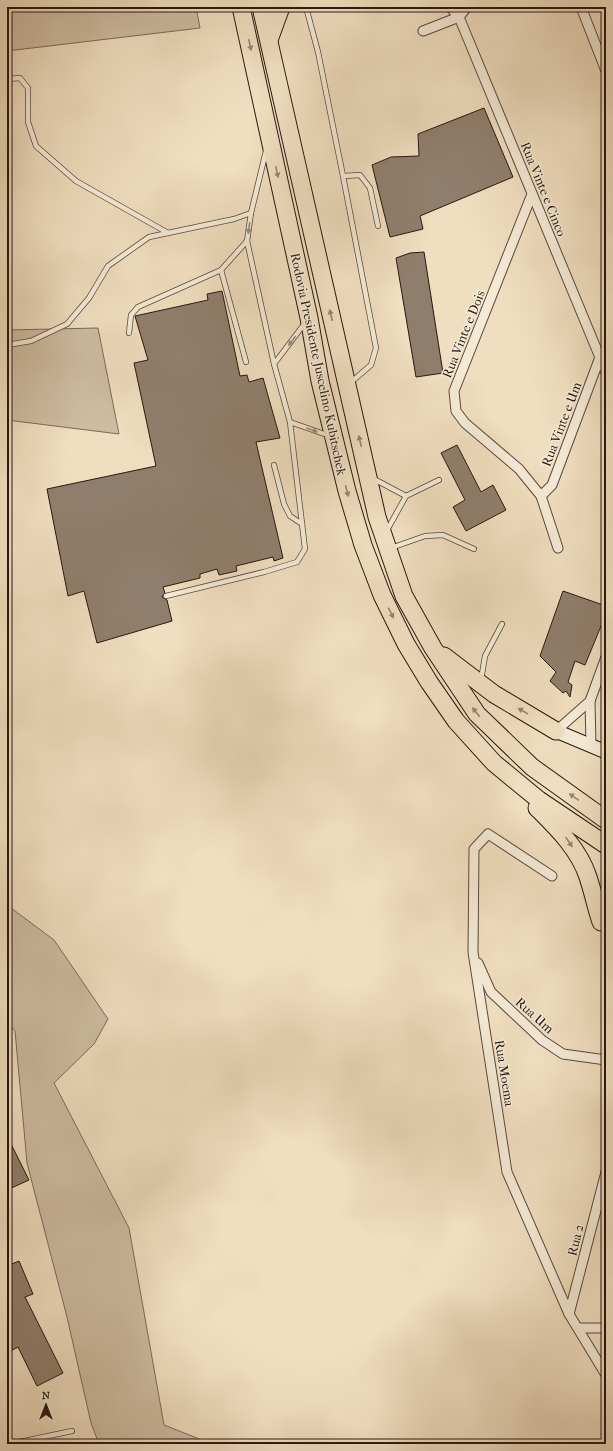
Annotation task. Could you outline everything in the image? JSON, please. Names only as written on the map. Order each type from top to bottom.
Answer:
[{"type":"highway","name":"Rodovia Presidente Juscelino Kubitschek","points":[[242,7],[309,318],[320,382],[347,491],[363,545],[382,595],[406,644],[429,682],[456,721],[494,763],[539,800],[606,845]]},
{"type":"highway","name":"Rodovia Presidente Juscelino Kubitschek","points":[[261,7],[377,517],[404,596],[433,648],[477,714],[532,766],[606,820]]},
{"type":"highway","points":[[269,40],[281,7]]},
{"type":"highway","points":[[433,648],[494,694],[556,731]]},
{"type":"highway","points":[[494,763],[567,840],[578,855],[588,876],[604,923]]},
{"type":"main road","points":[[556,731],[606,752]]},
{"type":"street","name":"Rua Vinte e Cinco","points":[[450,7],[459,17],[606,372]]},
{"type":"street","points":[[423,31],[459,17],[467,7]]},
{"type":"street","points":[[582,7],[606,71]]},
{"type":"street","name":"Rua Vinte e Dois","points":[[532,194],[454,391],[456,411],[465,423],[519,469],[541,496],[558,548]]},
{"type":"street","name":"Rua Vinte e Um","points":[[541,496],[552,485],[600,358]]},
{"type":"street","points":[[591,746],[590,701],[606,657]]},
{"type":"street","points":[[556,731],[590,701]]},
{"type":"street","name":"Rua Moema","points":[[552,876],[488,834],[474,849],[473,952],[507,1172],[569,1314],[579,1328],[606,1375]]},
{"type":"street","name":"Rua Um","points":[[473,952],[491,992],[542,1040],[563,1054],[606,1060]]},
{"type":"street","name":"Rua 2","points":[[569,1314],[606,1172]]},
{"type":"street","points":[[579,1328],[606,1328]]},
{"type":"lane","points":[[306,7],[318,52],[376,348],[371,365],[347,385]]},
{"type":"lane","points":[[7,78],[20,78],[28,88],[28,122],[36,146],[76,181],[168,233]]},
{"type":"lane","points":[[166,596],[264,572],[297,562],[305,549],[290,422],[274,364],[247,242],[251,213],[270,136]]},
{"type":"lane","points":[[343,176],[360,175],[370,188],[378,226]]},
{"type":"lane","points":[[7,345],[31,342],[67,324],[89,298],[108,266],[149,237],[251,213]]},
{"type":"lane","points":[[130,333],[131,316],[138,308],[221,270],[247,242]]},
{"type":"lane","points":[[221,270],[246,362]]},
{"type":"lane","points":[[274,364],[309,318]]},
{"type":"lane","points":[[290,422],[334,438]]},
{"type":"lane","points":[[274,465],[284,504],[290,516],[302,524]]},
{"type":"lane","points":[[367,475],[406,496]]},
{"type":"lane","points":[[386,543],[406,496],[439,480]]},
{"type":"lane","points":[[386,543],[425,536],[442,535],[474,549]]},
{"type":"lane","points":[[480,684],[485,656],[502,624]]},
{"type":"lane","points":[[10,1444],[72,1431]]},
{"type":"shaded area","points":[[7,7],[196,7],[200,28],[7,51]]},
{"type":"shaded area","points":[[98,328],[119,434],[7,420],[7,330]]},
{"type":"shaded area","points":[[7,905],[54,940],[108,1019],[94,1044],[54,1083],[129,1228],[164,1425],[212,1444],[99,1444],[91,1423],[67,1317],[27,1163],[15,1031],[7,1022]]},
{"type":"building","points":[[484,108],[513,177],[420,216],[423,229],[390,237],[372,165],[391,157],[419,156],[418,134]]},
{"type":"building","points":[[424,252],[443,373],[416,377],[396,258],[410,253]]},
{"type":"building","points":[[222,291],[240,376],[247,375],[249,382],[263,378],[280,438],[256,442],[283,558],[274,561],[273,557],[236,566],[237,571],[219,575],[217,569],[200,574],[200,578],[163,587],[165,593],[162,597],[167,600],[172,621],[97,643],[84,591],[68,596],[47,489],[156,466],[134,363],[148,360],[135,316],[208,300],[207,294]]},
{"type":"building","points":[[457,445],[481,492],[493,485],[506,510],[466,531],[453,507],[465,500],[441,453]]},
{"type":"building","points":[[563,591],[606,606],[606,614],[585,665],[575,661],[568,682],[572,685],[570,697],[566,691],[563,693],[550,681],[556,672],[540,656]]},
{"type":"building","points":[[7,1136],[29,1180],[7,1190]]},
{"type":"building","points":[[19,1261],[33,1294],[25,1297],[63,1373],[37,1386],[18,1347],[7,1353],[7,1266]]}]
